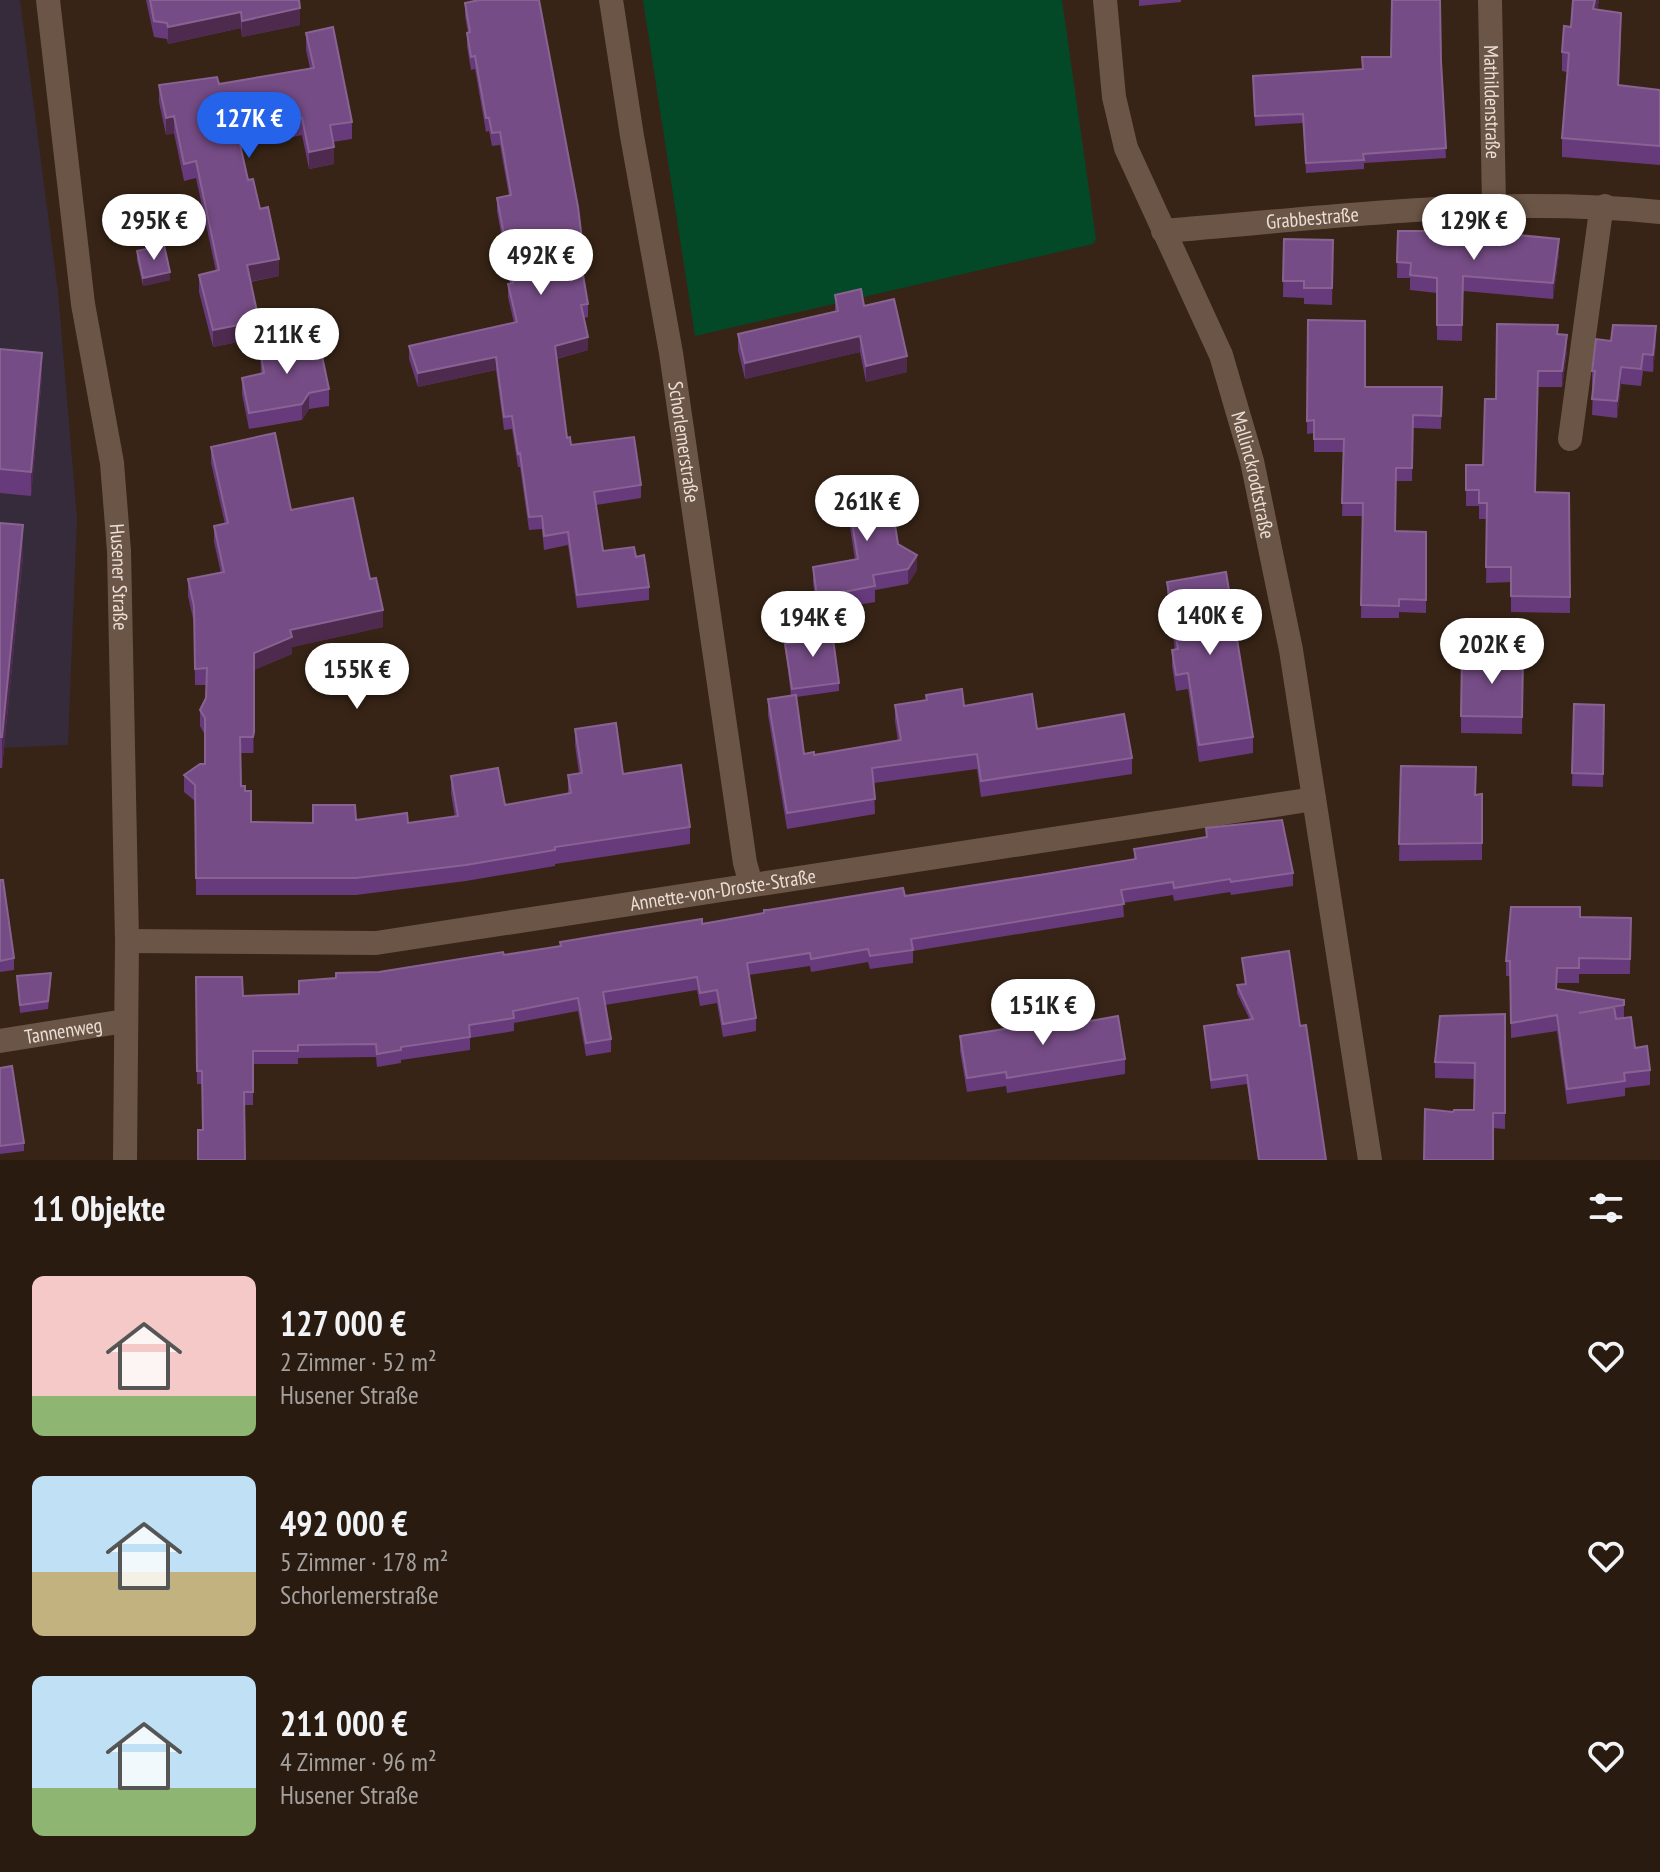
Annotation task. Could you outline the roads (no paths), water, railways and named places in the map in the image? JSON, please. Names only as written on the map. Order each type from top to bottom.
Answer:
[{"type":"street","name":"Husener Straße","points":[[48,0],[83,304],[112,463],[116,519],[127,941],[125,1160]]},
{"type":"street","name":"Schorlemerstraße","points":[[611,0],[671,353],[745,863],[751,884]]},
{"type":"street","name":"Mallinckrodtstraße","points":[[1105,0],[1114,97],[1126,148],[1221,355],[1252,461],[1291,650],[1370,1160]]},
{"type":"street","name":"Mathildenstraße","points":[[1490,0],[1494,204]]},
{"type":"street","name":"Grabbestraße","points":[[1163,231],[1494,204],[1605,206],[1660,212]]},
{"type":"street","points":[[1570,439],[1600,218],[1605,206]]},
{"type":"street","name":"Annette-von-Droste-Straße","points":[[127,941],[376,943],[1314,799]]},
{"type":"street","name":"Tannenweg","points":[[0,1041],[125,1021]]}]
